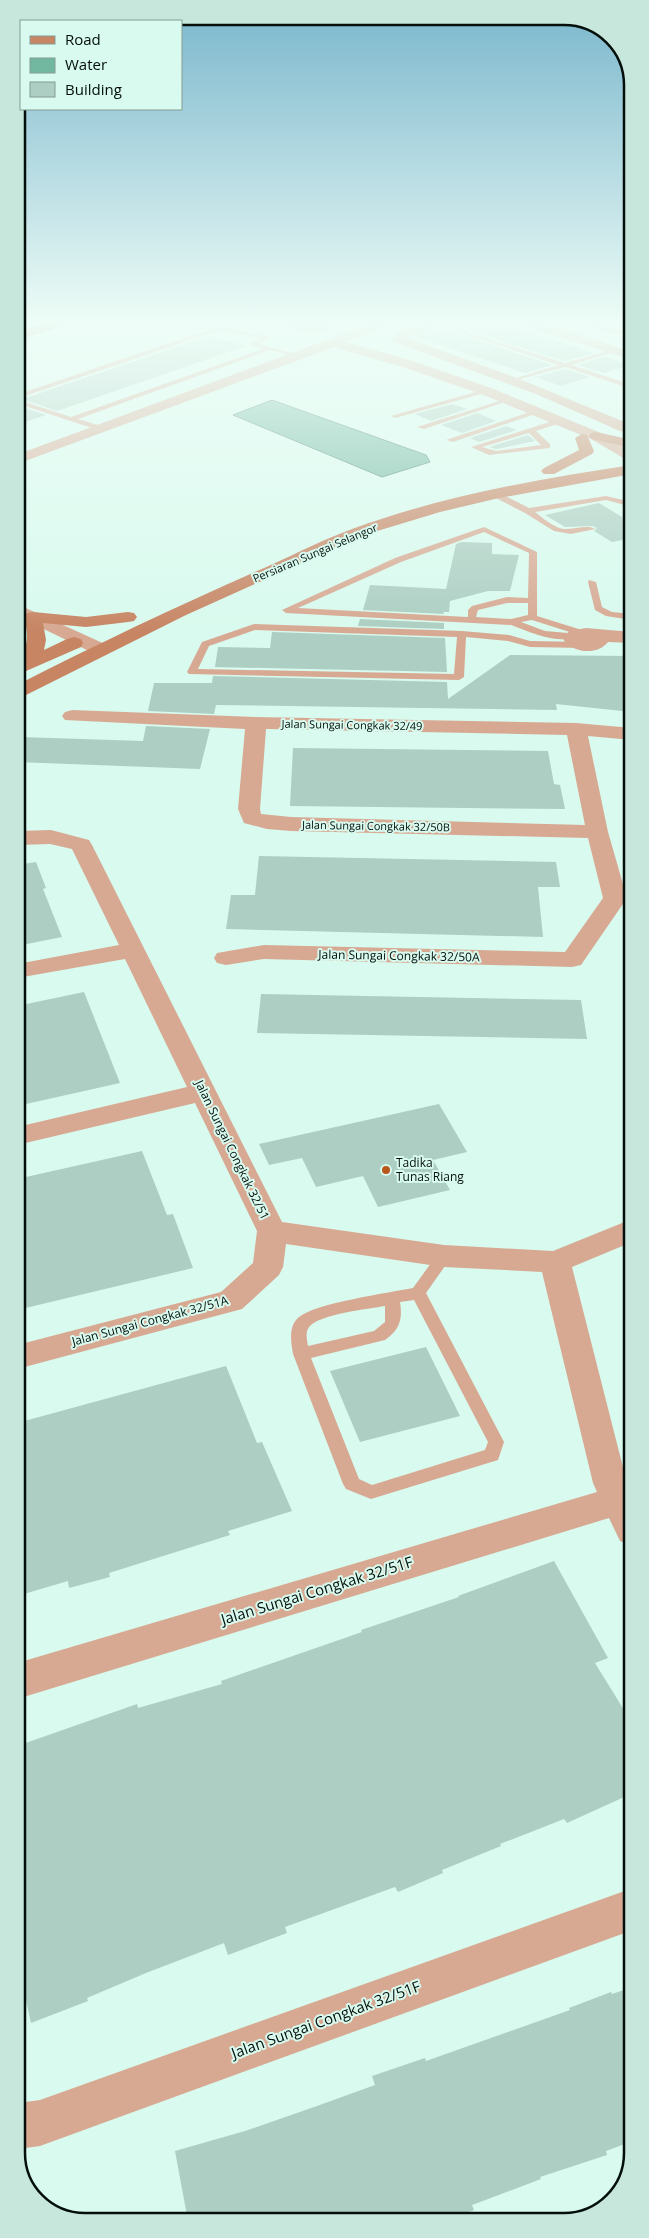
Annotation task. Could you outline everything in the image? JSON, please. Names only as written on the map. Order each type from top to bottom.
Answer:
[{"type":"main road","points":[[555,475],[586,451],[589,437],[624,443]]},
{"type":"main road","name":"Persiaran Sungai Selangor","points":[[25,688],[100,649],[214,595],[368,529],[434,508],[495,494],[555,475],[612,461]]},
{"type":"main road","points":[[555,475],[624,469]]},
{"type":"main road","name":"Persiaran Sungai Selangor","points":[[310,535],[352,519],[434,495],[555,475]]},
{"type":"main road","points":[[25,613],[86,622],[136,613],[25,665]]},
{"type":"main road","points":[[25,613],[38,637],[36,649],[25,661]]},
{"type":"street","points":[[25,456],[108,424]]},
{"type":"street","points":[[565,425],[589,437],[624,463]]},
{"type":"street","points":[[589,437],[612,461],[624,465]]},
{"type":"street","points":[[25,613],[100,649]]},
{"type":"street","points":[[583,638],[624,639]]},
{"type":"street","name":"Jalan Sungai Congkak 32/49","points":[[72,716],[256,723],[576,729],[624,733]]},
{"type":"street","name":"Jalan Sungai Congkak 32/50B","points":[[256,723],[249,809],[252,818],[267,822],[291,824],[597,832]]},
{"type":"street","points":[[576,729],[597,832]]},
{"type":"street","name":"Jalan Sungai Congkak 32/50A","points":[[226,958],[264,952],[572,960],[615,898],[597,832]]},
{"type":"street","name":"Jalan Sungai Congkak 32/51","points":[[25,838],[51,837],[81,845],[272,1232],[444,1256],[555,1262],[624,1233]]},
{"type":"street","points":[[25,970],[133,950]]},
{"type":"street","points":[[25,1134],[204,1092]]},
{"type":"street","name":"Jalan Sungai Congkak 32/51A","points":[[25,1355],[231,1301],[268,1267],[272,1232]]},
{"type":"street","points":[[555,1262],[610,1483],[624,1516]]},
{"type":"street","name":"Jalan Sungai Congkak 32/51F","points":[[25,1679],[624,1516]]},
{"type":"street","name":"Jalan Sungai Congkak 32/51F","points":[[25,2125],[40,2123],[624,1912]]},
{"type":"lane","points":[[88,424],[98,428]]},
{"type":"lane","points":[[421,427],[429,424]]},
{"type":"lane","points":[[450,440],[498,424]]},
{"type":"lane","points":[[531,431],[547,446],[496,453],[489,453],[475,447],[531,431],[565,425]]},
{"type":"lane","points":[[495,494],[564,533],[591,529]]},
{"type":"lane","points":[[528,511],[606,498],[624,503]]},
{"type":"lane","points":[[532,617],[533,552],[484,529],[398,560],[286,610],[512,622],[532,617],[583,638]]},
{"type":"lane","points":[[592,582],[598,608],[608,614],[624,616]]},
{"type":"lane","points":[[472,620],[472,610],[475,608],[507,600],[533,601]]},
{"type":"lane","points":[[512,622],[544,634],[583,638]]},
{"type":"lane","points":[[462,634],[459,677],[192,672],[206,644],[254,627],[462,634],[509,638],[530,644],[583,638]]},
{"type":"lane","points":[[418,1293],[496,1442],[492,1456],[371,1492],[352,1484],[301,1354],[298,1335],[304,1322],[322,1313],[418,1293],[444,1256]]},
{"type":"lane","points":[[301,1354],[379,1336],[390,1329],[394,1316],[392,1298]]},
{"type":"water","points":[[256,424],[340,424],[426,455],[430,462],[382,477]]},
{"type":"building","points":[[443,424],[486,424],[462,433],[441,425]]},
{"type":"building","points":[[506,426],[517,430],[479,442],[470,438]]},
{"type":"building","points":[[528,435],[535,441],[496,449],[489,447]]},
{"type":"building","points":[[599,503],[622,517],[624,540],[612,542],[594,531],[597,528],[593,526],[565,527],[545,515]]},
{"type":"building","points":[[461,542],[492,543],[492,554],[519,555],[510,591],[488,591],[450,601],[449,612],[443,612],[444,614],[363,610],[370,585],[446,589],[456,544]]},
{"type":"building","points":[[360,619],[444,623],[444,629],[358,626]]},
{"type":"building","points":[[272,632],[445,638],[447,672],[215,667],[218,647],[270,648]]},
{"type":"building","points":[[510,655],[624,656],[624,711],[556,704],[557,710],[216,705],[214,714],[148,711],[154,683],[212,683],[213,676],[447,682],[448,699]]},
{"type":"building","points":[[146,726],[210,729],[200,769],[25,762],[25,737],[143,741]]},
{"type":"building","points":[[293,748],[548,751],[554,784],[560,785],[565,809],[290,806]]},
{"type":"building","points":[[259,856],[556,862],[560,887],[538,887],[543,937],[226,929],[231,895],[255,895]]},
{"type":"building","points":[[36,862],[46,888],[43,889],[62,937],[25,944],[25,864]]},
{"type":"building","points":[[84,992],[120,1083],[25,1104],[25,1004]]},
{"type":"building","points":[[261,994],[581,1000],[587,1039],[257,1033]]},
{"type":"building","points":[[439,1104],[467,1152],[433,1160],[450,1190],[378,1207],[363,1176],[316,1187],[302,1158],[269,1165],[259,1144]]},
{"type":"building","points":[[142,1151],[167,1215],[173,1214],[193,1268],[25,1308],[25,1177]]},
{"type":"building","points":[[426,1347],[460,1416],[360,1442],[330,1371]]},
{"type":"building","points":[[226,1366],[257,1443],[262,1442],[292,1511],[228,1531],[230,1535],[109,1573],[110,1577],[69,1588],[68,1581],[25,1594],[25,1421]]},
{"type":"building","points":[[554,1561],[608,1658],[595,1663],[624,1710],[624,1797],[567,1823],[564,1819],[500,1844],[501,1846],[442,1870],[443,1873],[398,1892],[395,1887],[285,1927],[287,1933],[228,1955],[224,1943],[146,1973],[87,1998],[88,2001],[31,2023],[25,1995],[25,1743],[137,1704],[138,1708],[222,1684],[221,1681]]},
{"type":"building","points":[[624,1990],[624,2144],[606,2151],[607,2155],[540,2177],[541,2179],[472,2205],[474,2210],[466,2213],[187,2213],[175,2151],[245,2131],[317,2106],[375,2085],[372,2076],[425,2058],[426,2061],[570,2010],[569,2008],[611,1992],[612,1994]]},
{"type":"place","name":"Tadika Tunas Riang","points":[[386,1170]]}]
